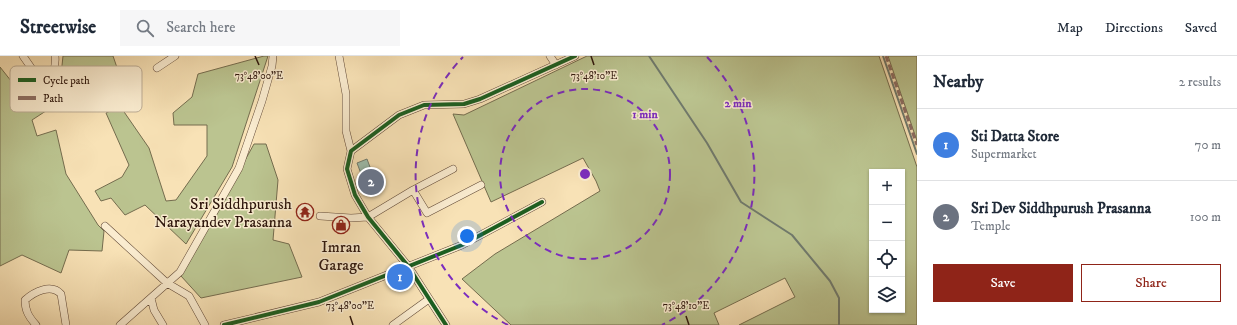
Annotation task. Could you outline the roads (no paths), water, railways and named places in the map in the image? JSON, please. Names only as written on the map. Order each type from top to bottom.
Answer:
[{"type":"street","points":[[23,56],[30,66]]},
{"type":"street","points":[[55,56],[55,66]]},
{"type":"street","points":[[157,68],[175,56]]},
{"type":"street","points":[[120,325],[180,272],[239,168],[262,101],[272,66],[272,56]]},
{"type":"street","points":[[339,56],[346,94],[346,131],[351,151],[347,169],[355,195],[368,217],[408,266],[446,325]]},
{"type":"street","points":[[550,56],[556,65]]},
{"type":"street","points":[[351,151],[399,115],[424,105],[464,104],[480,99],[575,56]]},
{"type":"street","points":[[320,216],[351,218],[368,217],[452,169]]},
{"type":"street","points":[[413,190],[427,213],[481,185]]},
{"type":"street","points":[[224,325],[319,302],[462,245],[542,202]]},
{"type":"street","points":[[105,226],[167,283],[189,296],[205,325]]},
{"type":"street","points":[[36,325],[30,319],[25,309],[25,300],[29,296],[47,289],[54,289],[61,294],[66,325]]},
{"type":"street","points":[[151,298],[154,310],[163,325]]},
{"type":"street","points":[[393,325],[429,299]]},
{"type":"waterway","points":[[649,56],[707,143],[741,202],[792,235],[830,281],[839,298],[839,325]]},
{"type":"waterway","points":[[883,56],[917,154]]},
{"type":"place","name":"Sri Dev Siddhpurush Prasanna","points":[[371,182]]},
{"type":"place","name":"Sri Siddhpurush Narayandev Prasanna","points":[[305,212]]},
{"type":"place","name":"Imran Garage","points":[[341,225]]},
{"type":"place","name":"Sti Datta Store","points":[[400,277]]}]
